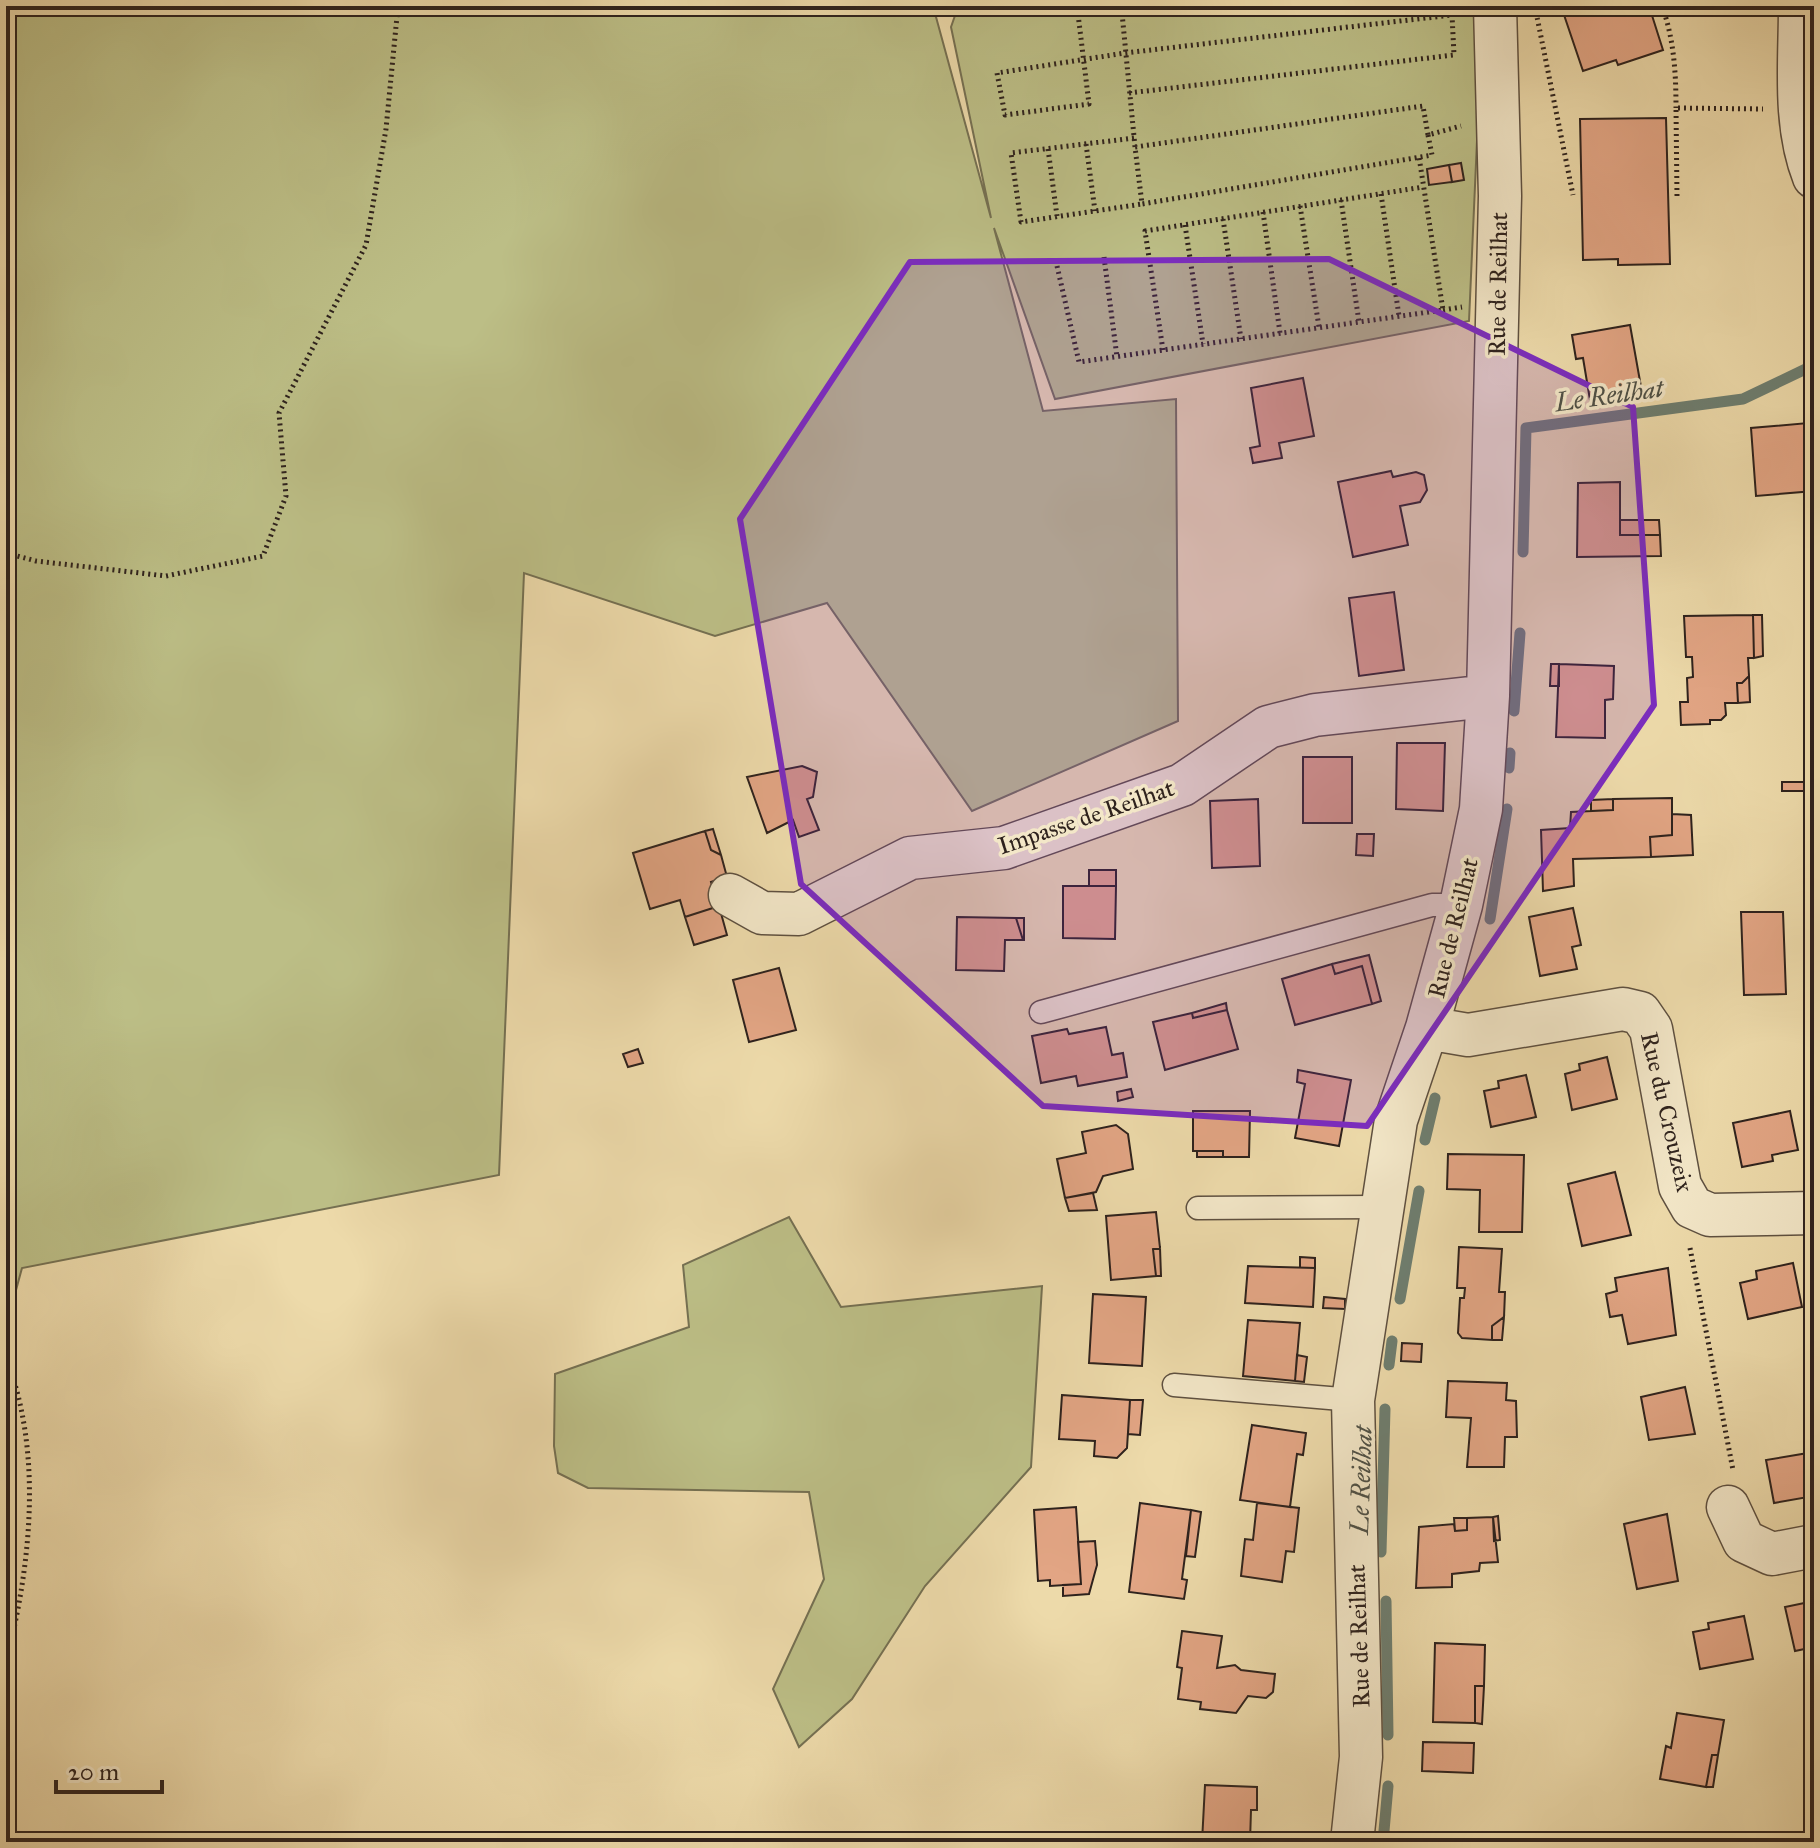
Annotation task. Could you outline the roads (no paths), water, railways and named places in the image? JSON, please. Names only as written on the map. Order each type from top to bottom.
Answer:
[{"type":"street","name":"Rue de Reilhat","points":[[1352,1842],[1361,1757],[1353,1400],[1380,1207],[1396,1120],[1427,1028],[1461,905],[1481,809],[1488,696],[1500,196],[1495,6]]},
{"type":"street","points":[[1800,6],[1799,109],[1805,155],[1814,177]]},
{"type":"street","name":"Impasse de Reilhat","points":[[730,895],[762,913],[799,914],[910,858],[1004,848],[1182,785],[1268,727],[1315,715],[1488,696]]},
{"type":"street","name":"Rue du Crouzeix","points":[[1427,1028],[1468,1035],[1623,1009],[1640,1013],[1651,1029],[1680,1186],[1692,1207],[1710,1215],[1814,1213]]},
{"type":"street","points":[[1728,1507],[1744,1541],[1772,1554],[1814,1546]]},
{"type":"lane","points":[[1041,1012],[1432,905],[1461,905]]},
{"type":"lane","points":[[1198,1208],[1380,1207]]},
{"type":"lane","points":[[1174,1385],[1353,1400]]},
{"type":"waterway","name":"Le Reilhat","points":[[1523,552],[1526,428],[1743,399],[1814,365]]},
{"type":"waterway","name":"Le Reilhat","points":[[1514,711],[1520,633]]},
{"type":"waterway","name":"Le Reilhat","points":[[1509,768],[1510,753]]},
{"type":"waterway","name":"Le Reilhat","points":[[1490,919],[1507,809]]},
{"type":"waterway","name":"Le Reilhat","points":[[1425,1140],[1435,1098]]},
{"type":"waterway","name":"Le Reilhat","points":[[1400,1299],[1419,1191]]},
{"type":"waterway","name":"Le Reilhat","points":[[1389,1365],[1392,1341]]},
{"type":"waterway","name":"Le Reilhat","points":[[1381,1552],[1385,1409]]},
{"type":"waterway","name":"Le Reilhat","points":[[1386,1601],[1388,1735]]},
{"type":"waterway","name":"Le Reilhat","points":[[1383,1842],[1388,1786]]}]
